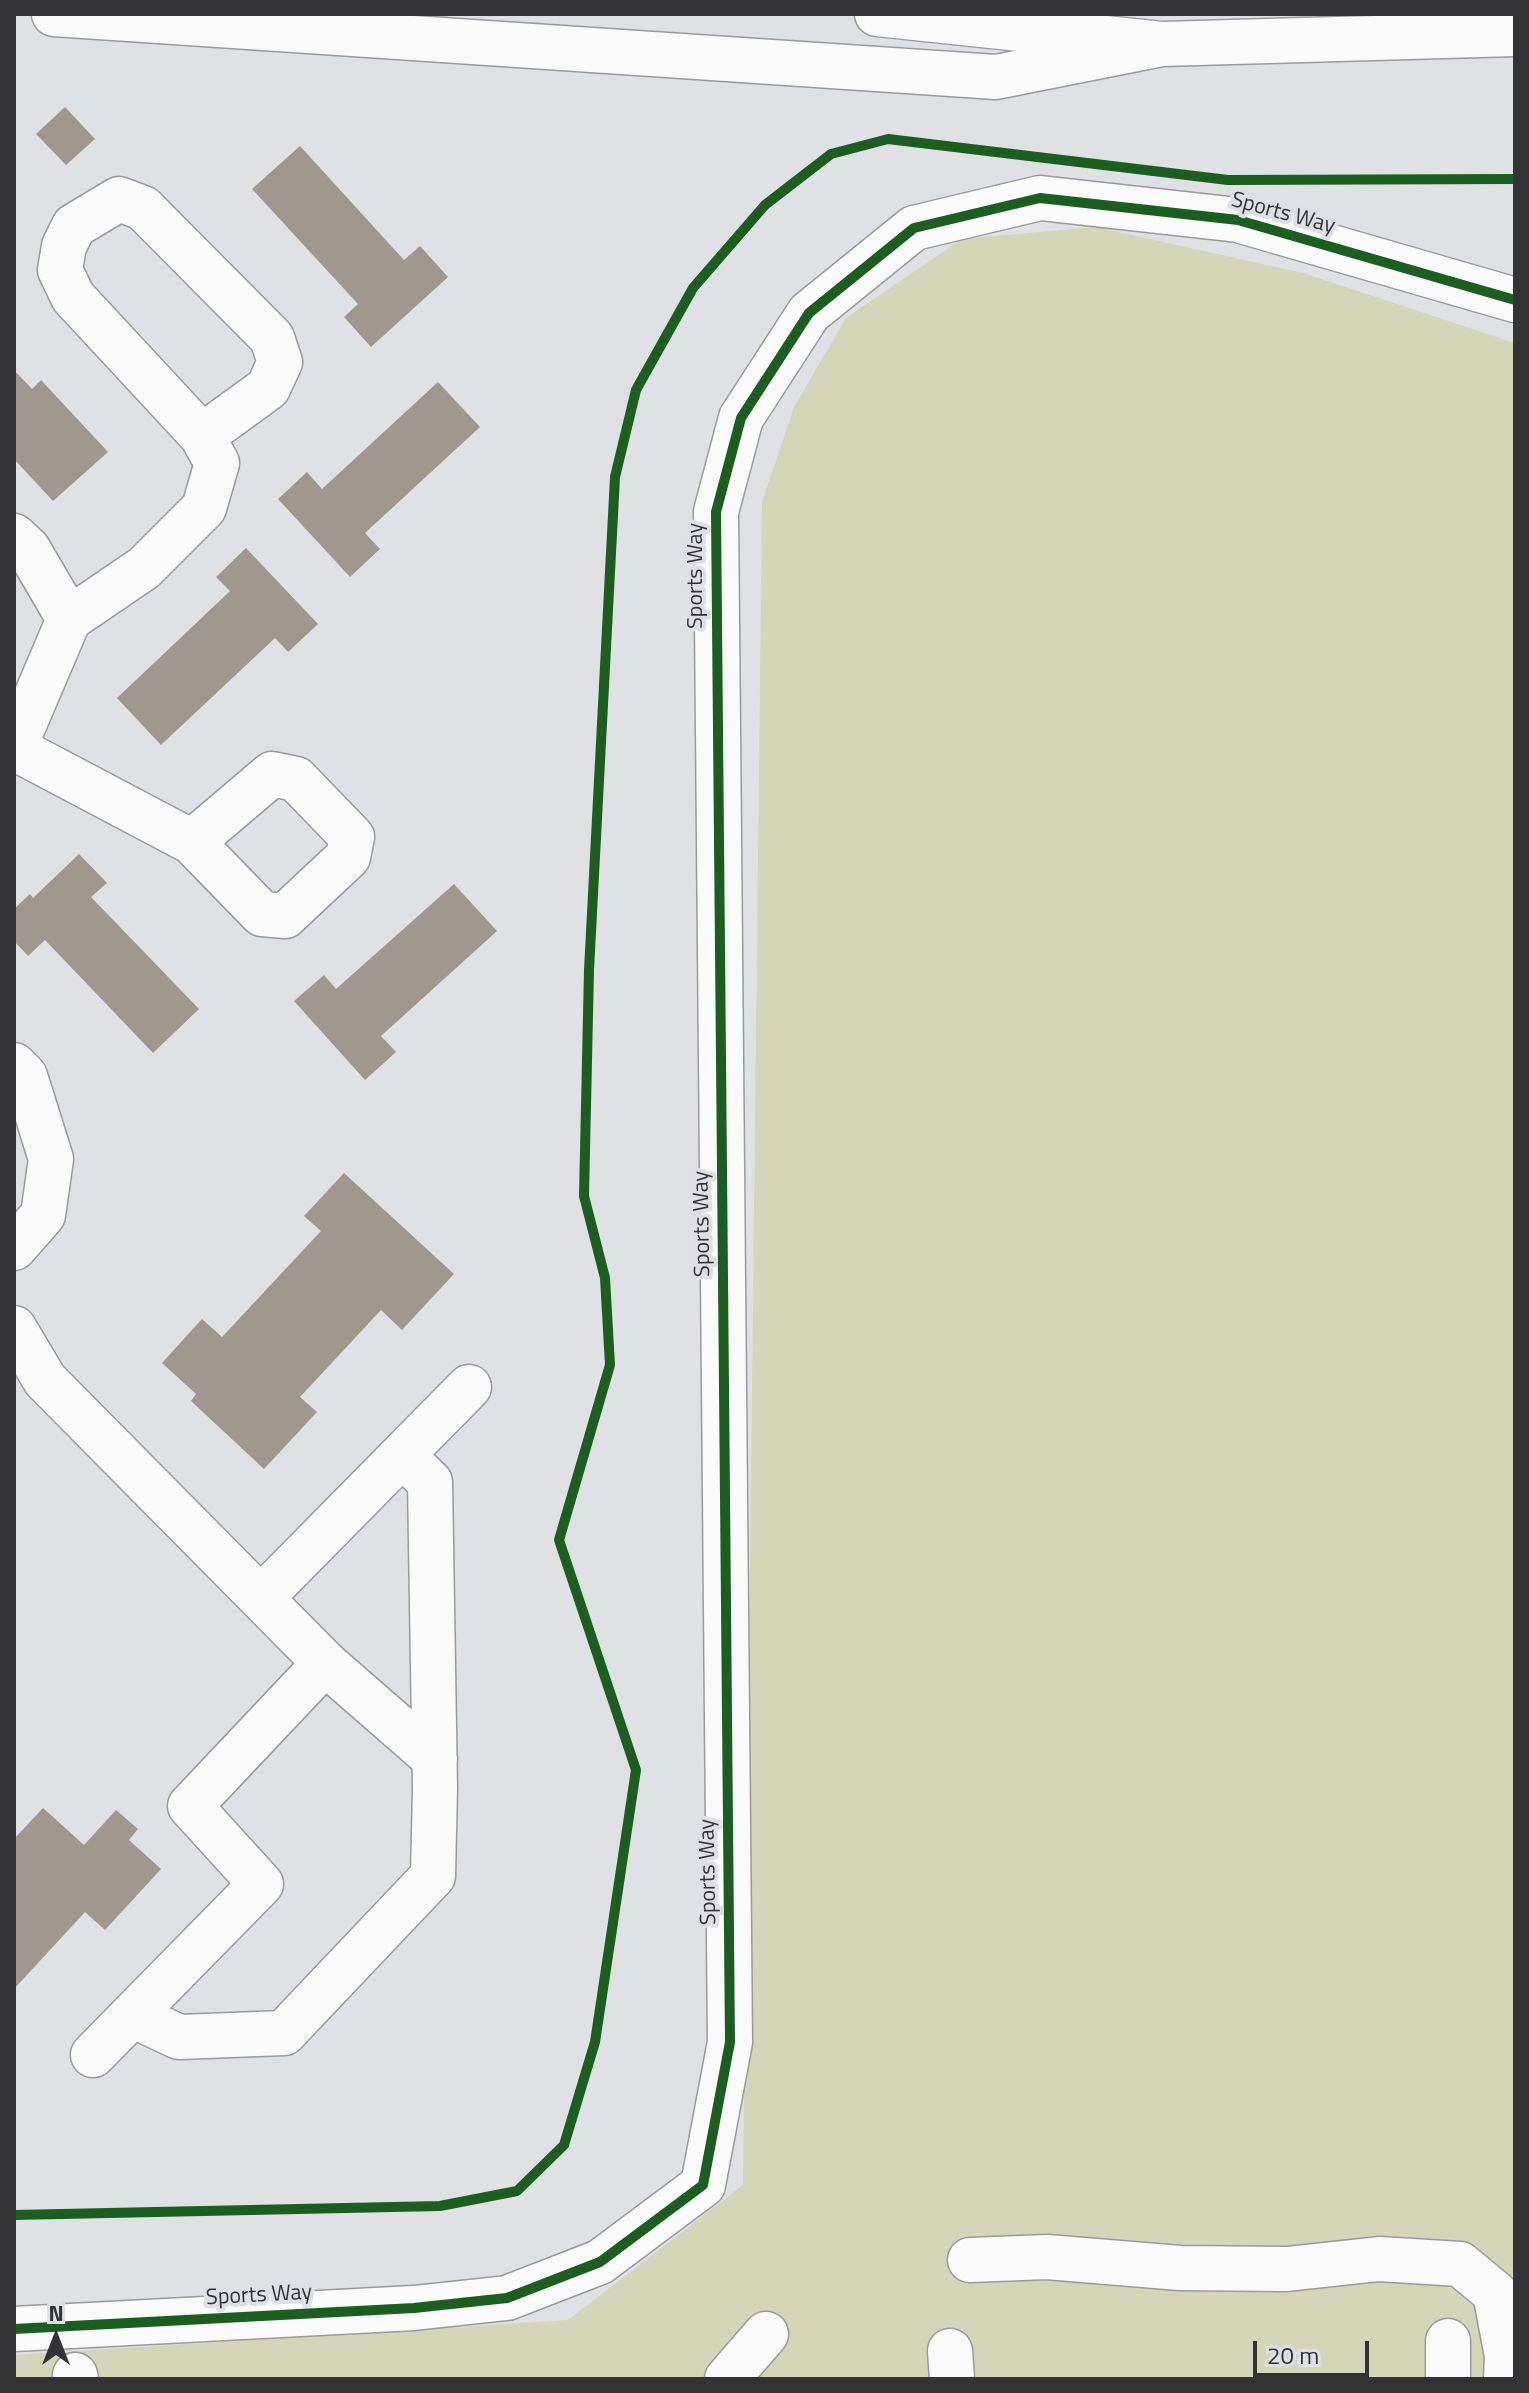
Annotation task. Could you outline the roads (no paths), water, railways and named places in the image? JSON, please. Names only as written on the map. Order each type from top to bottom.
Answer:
[{"type":"main road","points":[[54,14],[996,77],[1162,44]]},
{"type":"main road","points":[[877,14],[1162,44],[1515,34]]},
{"type":"main road","name":"Sports Way","points":[[14,2329],[414,2308],[507,2298],[600,2262],[703,2185],[730,2042],[716,512],[741,418],[809,313],[914,228],[1040,198],[1238,220],[1515,300]]},
{"type":"main road","points":[[192,842],[14,748],[69,619],[144,568],[204,508],[217,463],[202,436],[73,297],[60,270],[64,246],[74,226],[119,199],[143,208],[272,338],[280,362],[268,388],[202,436]]},
{"type":"main road","points":[[14,536],[28,549],[69,619]]},
{"type":"main road","points":[[14,1065],[25,1076],[51,1159],[43,1215],[14,1248]]},
{"type":"main road","points":[[14,1328],[45,1380],[325,1663],[435,1759]]},
{"type":"main road","points":[[261,1598],[469,1387]]},
{"type":"main road","points":[[132,2015],[179,2037],[284,2033],[433,1876],[435,1759],[430,1482],[403,1456]]},
{"type":"main road","points":[[93,2055],[261,1884],[190,1806],[325,1663]]},
{"type":"main road","points":[[970,2260],[1047,2257],[1196,2268],[1287,2269],[1379,2259],[1460,2264],[1495,2293],[1507,2356],[1506,2379]]},
{"type":"main road","points":[[727,2379],[766,2334]]}]
